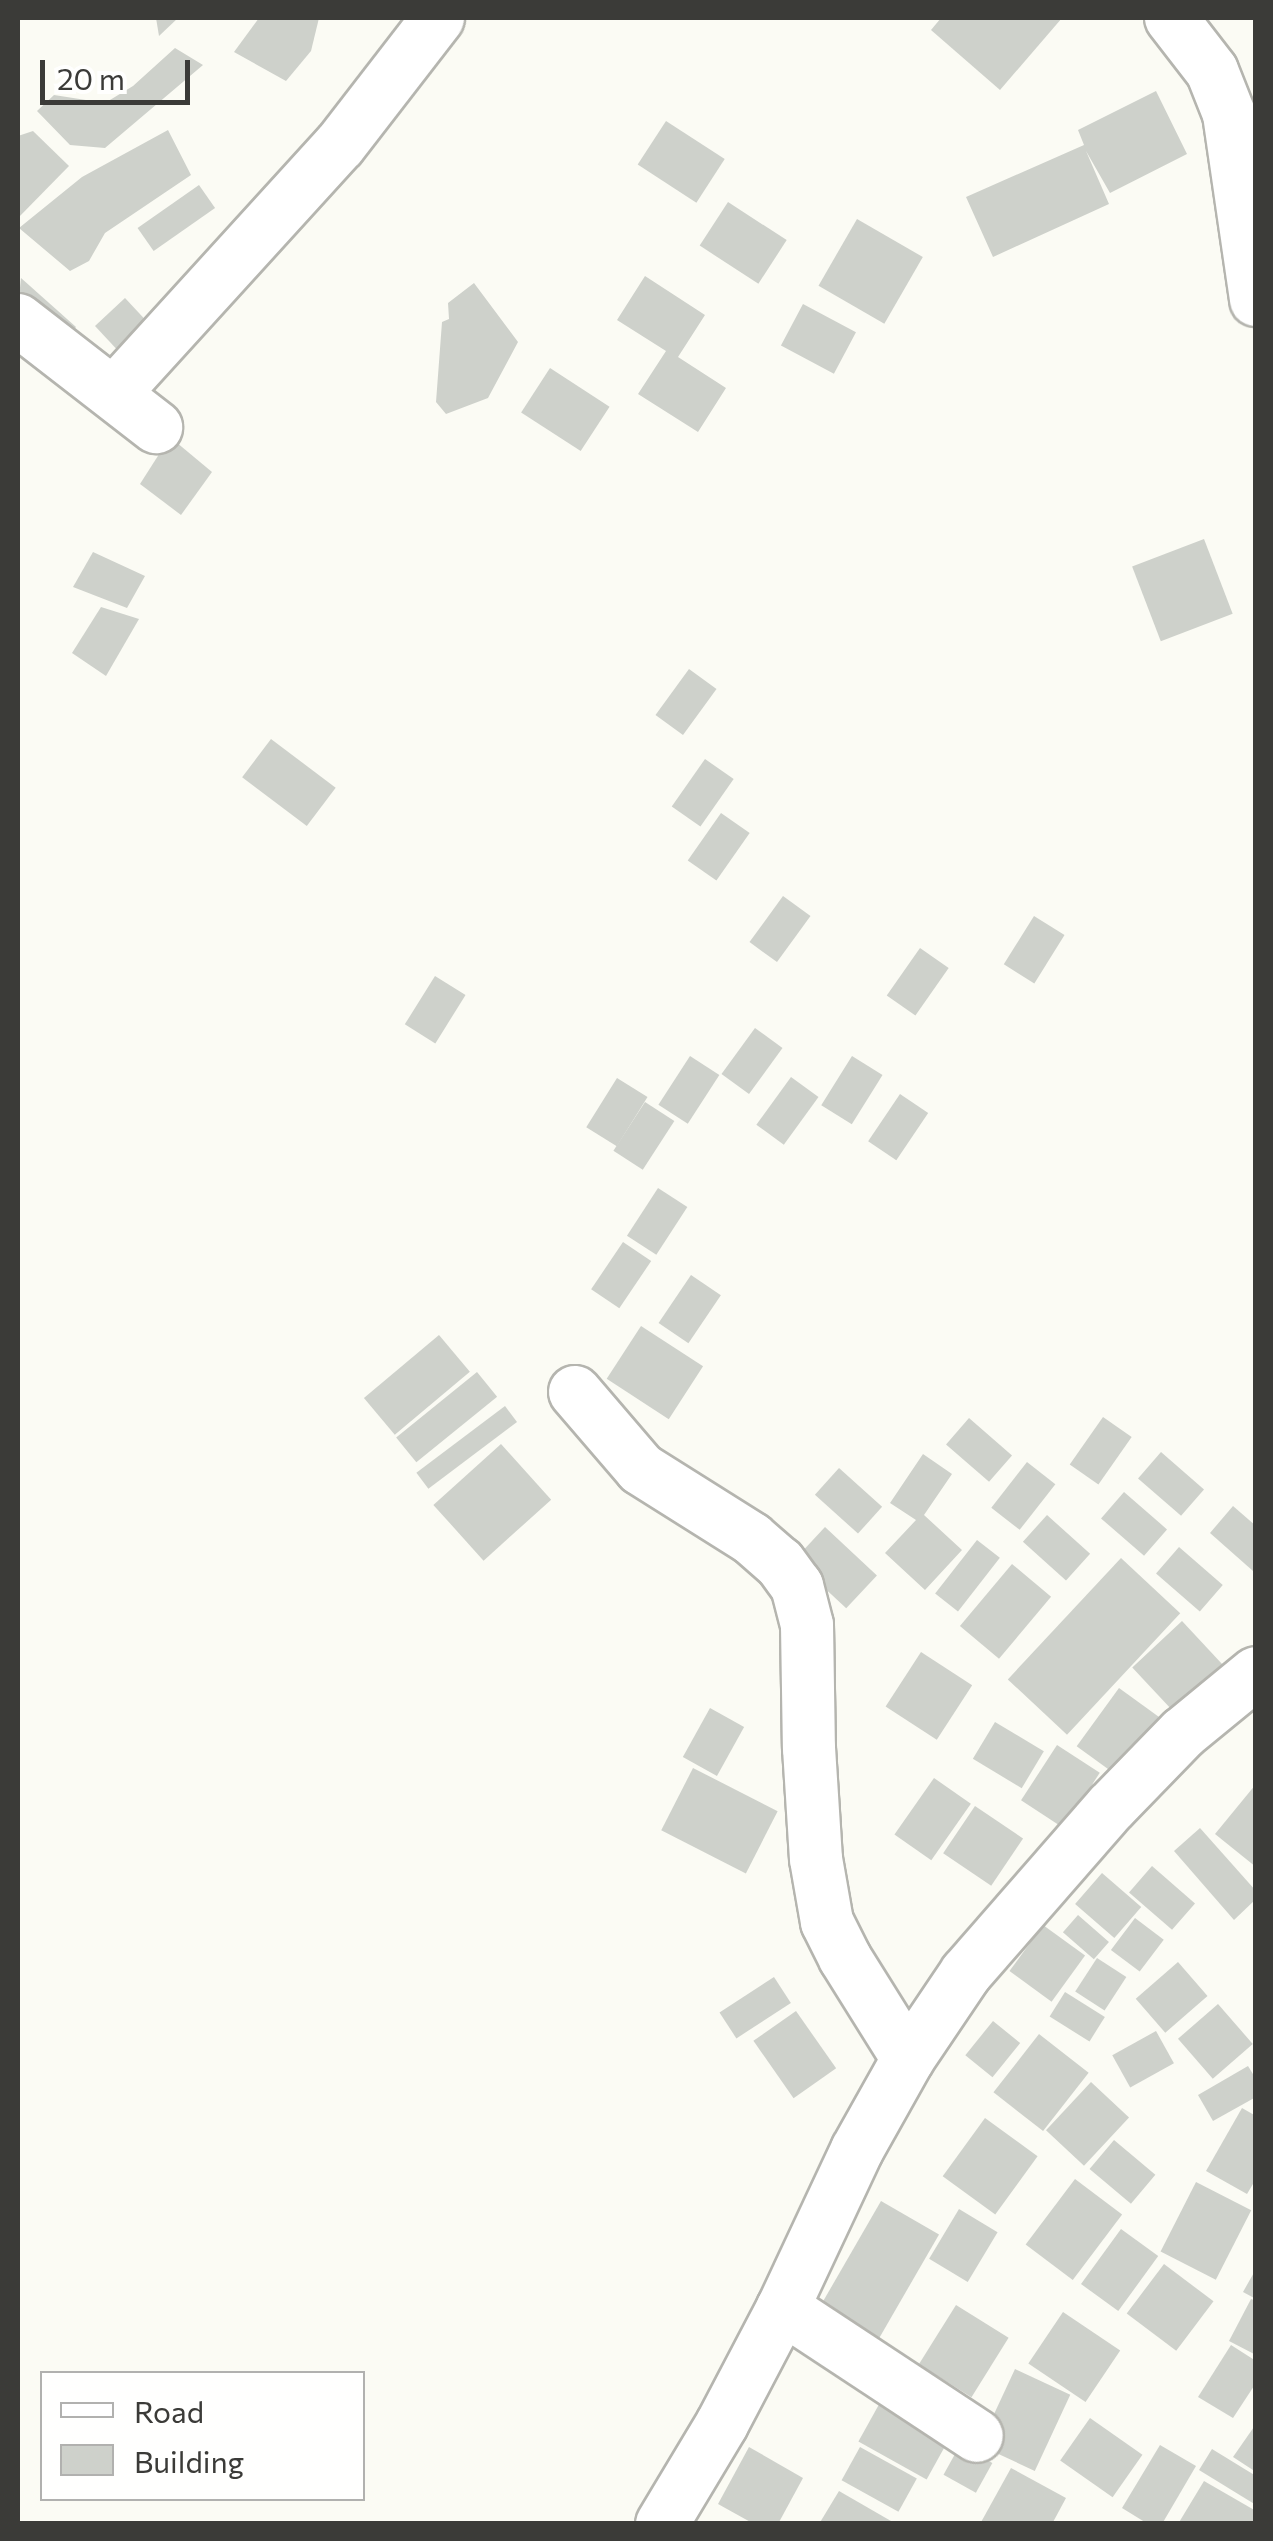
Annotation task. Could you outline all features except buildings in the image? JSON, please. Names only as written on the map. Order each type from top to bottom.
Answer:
[{"type":"street","points":[[114,392],[340,146],[438,18]]},
{"type":"street","points":[[1171,18],[1212,71],[1229,114],[1256,300]]},
{"type":"street","points":[[18,320],[156,427]]},
{"type":"street","points":[[575,1392],[640,1469],[752,1539],[780,1562],[797,1586],[807,1625],[816,1860],[827,1922],[908,2059]]},
{"type":"street","points":[[662,2524],[722,2424],[783,2308],[857,2150],[908,2059],[966,1973],[1016,1910],[1183,1733],[1256,1673]]},
{"type":"street","points":[[783,2308],[977,2436]]}]
